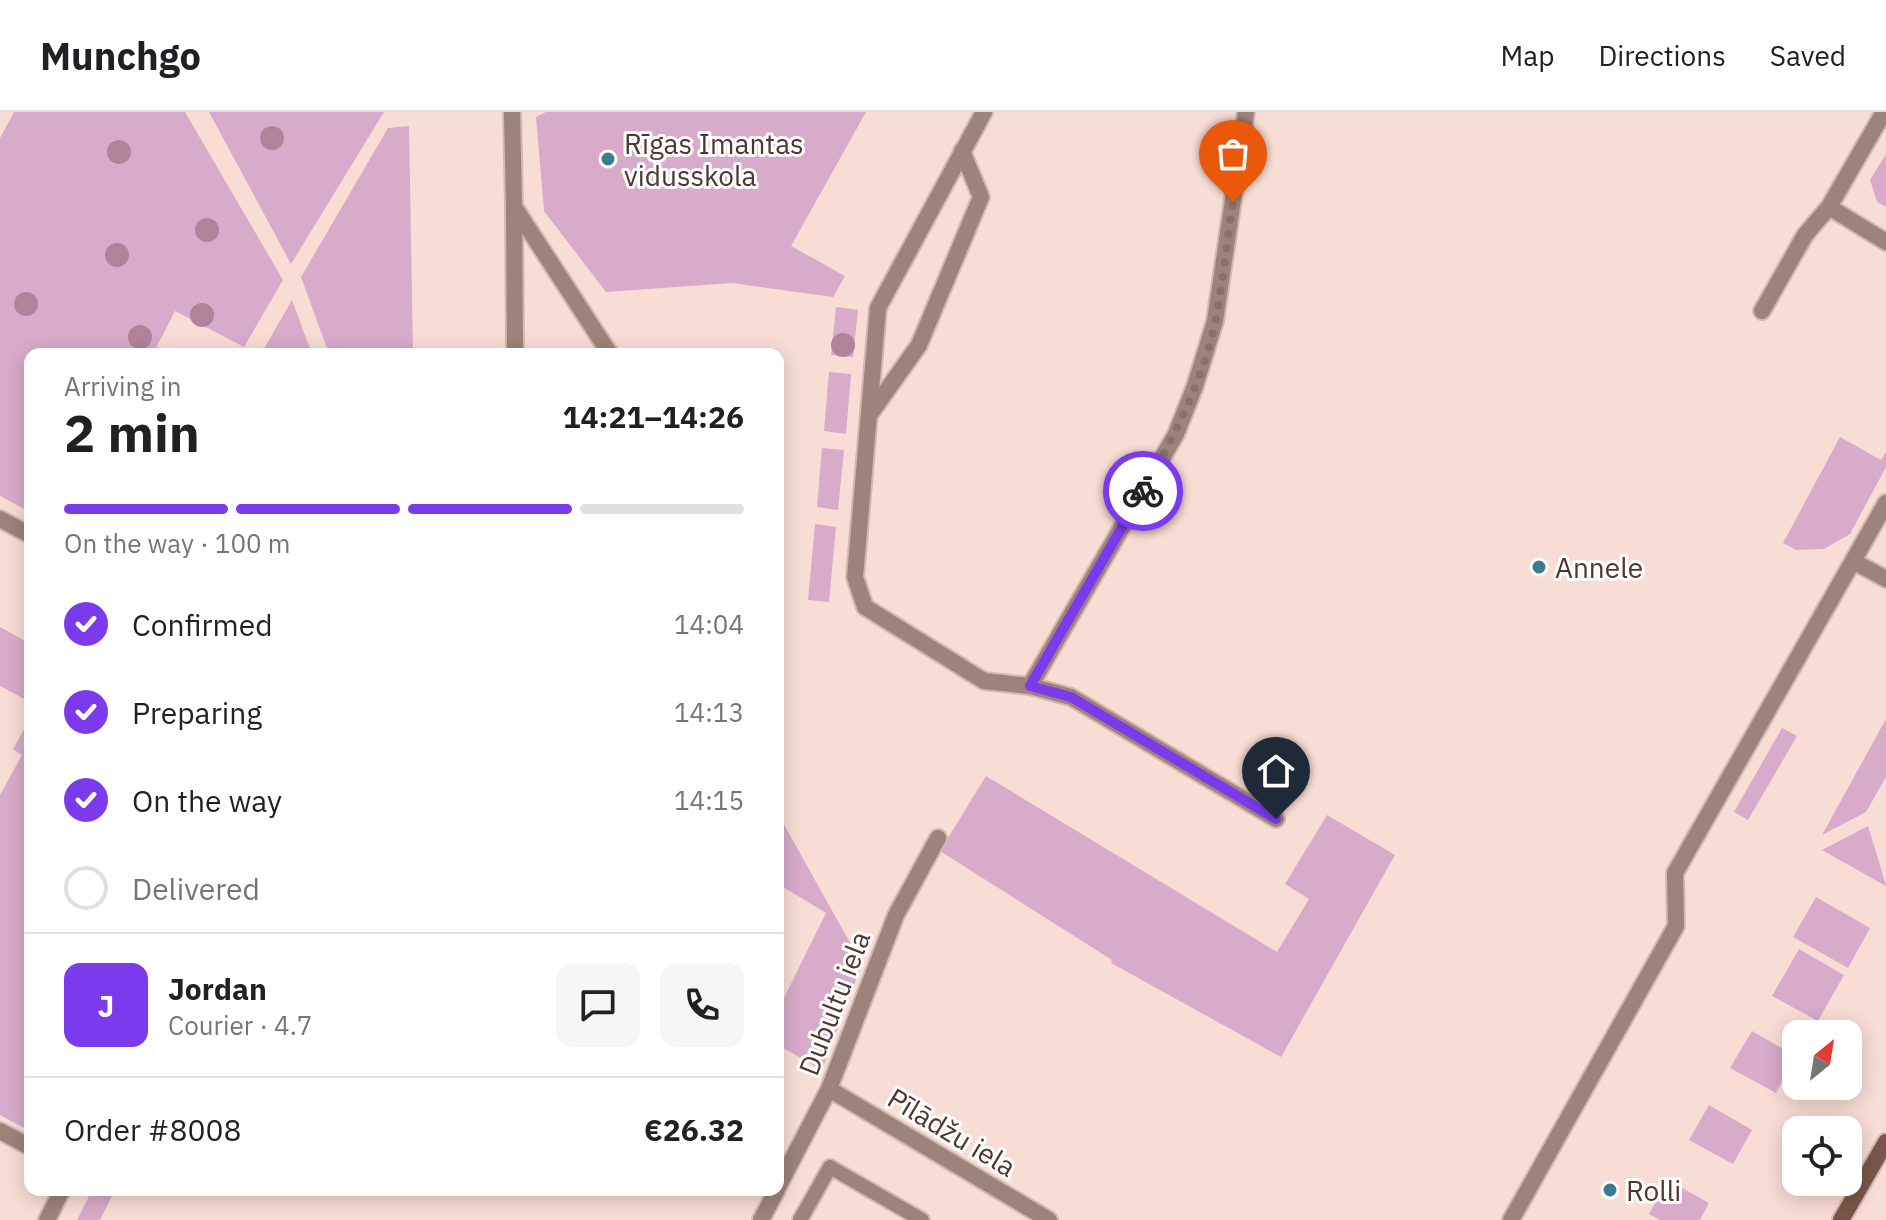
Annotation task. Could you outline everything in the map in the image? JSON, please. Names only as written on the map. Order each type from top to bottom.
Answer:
[{"type":"street","points":[[512,112],[515,348]]},
{"type":"street","points":[[984,112],[878,308],[855,577],[865,607],[984,681],[1030,686],[1071,697],[1276,819]]},
{"type":"street","points":[[1030,686],[1176,434],[1195,386],[1215,321],[1246,112]]},
{"type":"street","points":[[1762,311],[1805,235],[1829,207],[1884,112]]},
{"type":"street","points":[[869,416],[919,345],[981,197],[962,151]]},
{"type":"street","points":[[514,206],[606,348]]},
{"type":"street","points":[[1829,207],[1886,242]]},
{"type":"street","points":[[1511,1220],[1676,926],[1675,873],[1886,503]]},
{"type":"street","points":[[0,519],[24,532]]},
{"type":"street","points":[[1853,561],[1886,579]]},
{"type":"street","name":"Dubultu iela","points":[[784,1176],[829,1089],[896,915],[938,838]]},
{"type":"street","name":"Pīlādžu iela","points":[[829,1089],[1049,1220]]},
{"type":"street","points":[[0,1131],[24,1144]]},
{"type":"street","points":[[1841,1220],[1886,1142]]},
{"type":"street","points":[[47,1220],[59,1196]]},
{"type":"street","name":"Dubultu iela","points":[[761,1220],[773,1196]]},
{"type":"lane","points":[[800,1220],[830,1167],[922,1220]]},
{"type":"shaded area","points":[[14,112],[185,112],[283,280],[244,347],[175,311],[156,348],[24,348],[24,509],[0,496],[0,138]]},
{"type":"shaded area","points":[[209,112],[384,112],[291,264]]},
{"type":"shaded area","points":[[546,112],[866,112],[791,246],[845,276],[833,297],[732,283],[606,292],[544,211],[536,117]]},
{"type":"shaded area","points":[[409,126],[413,348],[327,348],[301,277],[388,128]]},
{"type":"shaded area","points":[[1886,154],[1886,207],[1877,202],[1870,180]]},
{"type":"shaded area","points":[[292,300],[310,348],[264,348]]},
{"type":"shaded area","points":[[836,307],[858,310],[853,357],[831,355]]},
{"type":"shaded area","points":[[829,372],[851,374],[846,434],[824,431]]},
{"type":"shaded area","points":[[1840,437],[1881,460],[1886,452],[1886,467],[1850,534],[1824,549],[1796,550],[1783,543]]},
{"type":"shaded area","points":[[822,448],[844,450],[838,510],[817,507]]},
{"type":"shaded area","points":[[815,524],[836,527],[829,602],[808,600]]},
{"type":"shaded area","points":[[0,627],[24,640],[24,699],[0,686]]},
{"type":"shaded area","points":[[1886,719],[1886,777],[1866,812],[1822,835]]},
{"type":"shaded area","points":[[1782,728],[1797,736],[1748,820],[1734,812]]},
{"type":"shaded area","points":[[24,730],[24,1128],[0,1115],[0,795],[22,755],[13,749]]},
{"type":"shaded area","points":[[986,776],[1277,952],[1309,899],[1285,884],[1327,815],[1395,855],[1281,1057],[1111,963],[1112,960],[940,851]]},
{"type":"shaded area","points":[[784,825],[862,964],[822,1070],[784,1048],[784,998],[826,913],[784,888]]},
{"type":"shaded area","points":[[1868,826],[1886,885],[1886,886],[1822,850]]},
{"type":"shaded area","points":[[1816,897],[1870,928],[1848,968],[1793,937]]},
{"type":"shaded area","points":[[1799,949],[1844,975],[1819,1020],[1772,996]]},
{"type":"shaded area","points":[[1752,1031],[1782,1048],[1782,1082],[1776,1093],[1730,1068]]},
{"type":"shaded area","points":[[1709,1105],[1752,1130],[1733,1164],[1689,1140]]},
{"type":"shaded area","points":[[1668,1180],[1709,1203],[1700,1220],[1660,1220],[1649,1214]]},
{"type":"shaded area","points":[[89,1196],[112,1196],[100,1220],[77,1220]]},
{"type":"way so far","points":[[1143,491],[1176,434],[1195,386],[1215,321],[1233,202]]},
{"type":"place","name":"Rīgas Imantas vidusskola","points":[[608,159]]},
{"type":"place","name":"Annele","points":[[1539,567]]},
{"type":"place","name":"Rolli","points":[[1610,1190]]},
{"type":"route","points":[[1143,491],[1030,686],[1071,697],[1276,819]]}]
